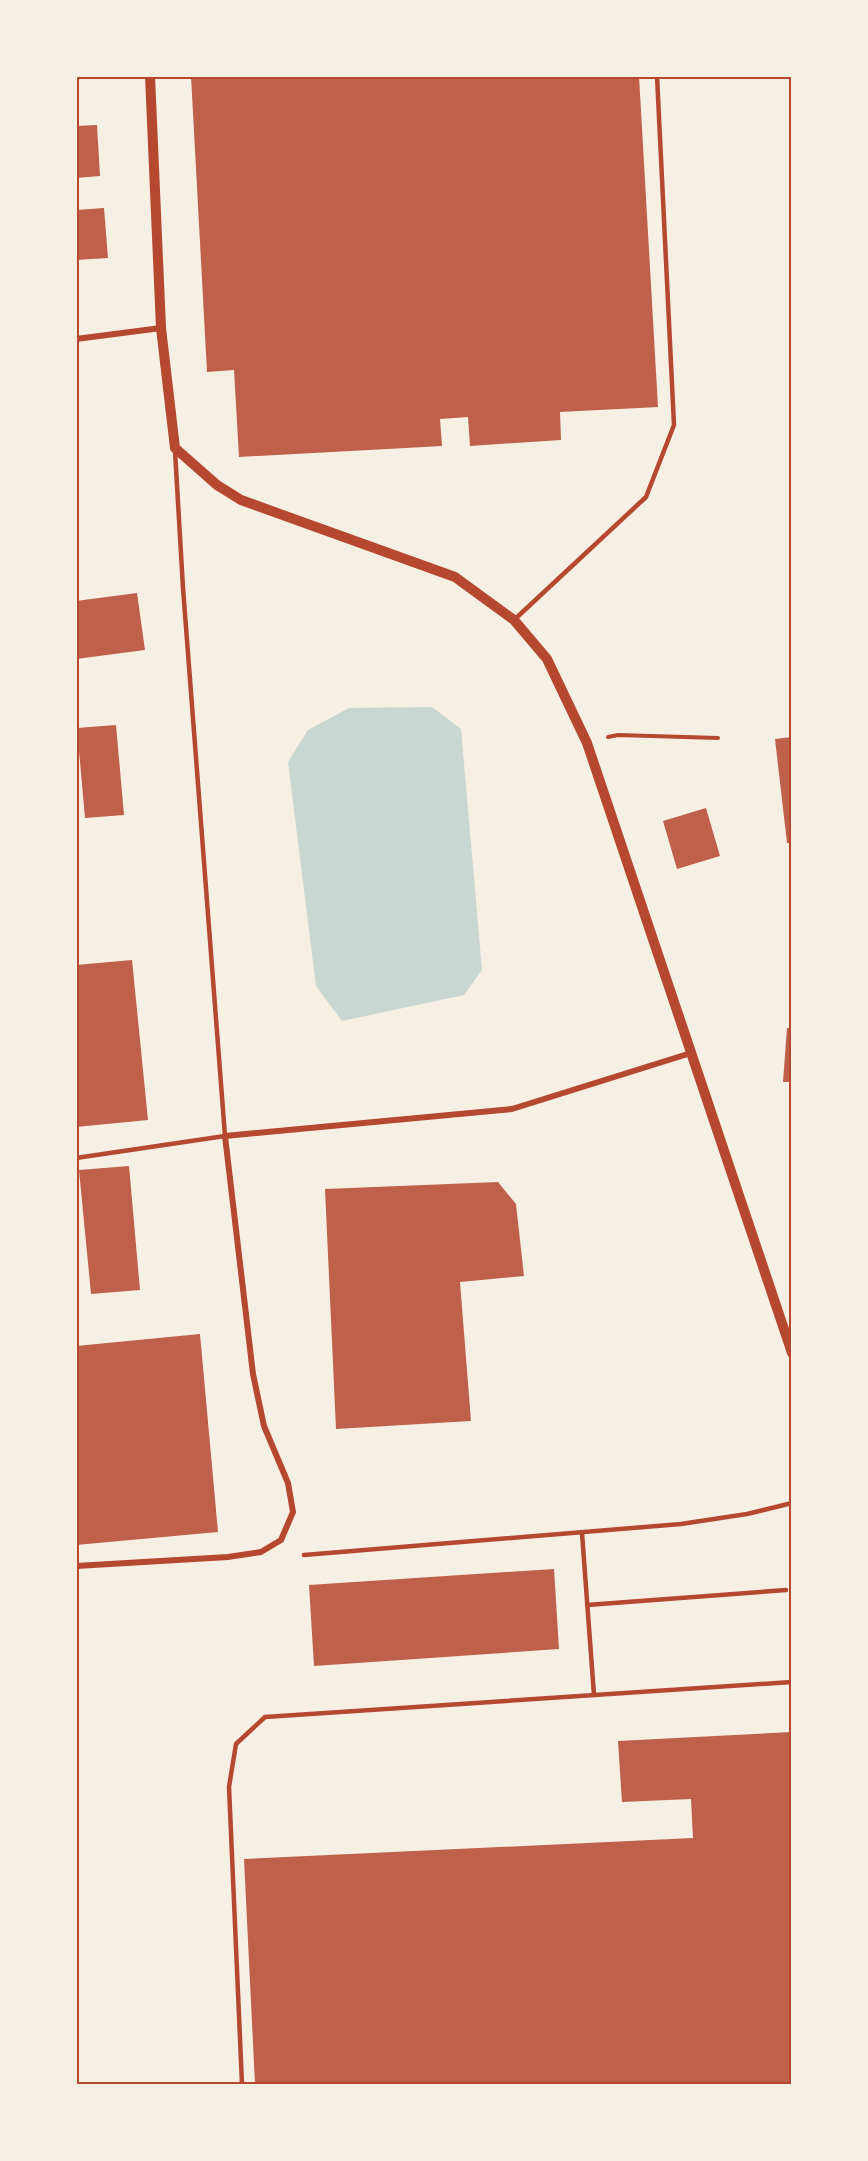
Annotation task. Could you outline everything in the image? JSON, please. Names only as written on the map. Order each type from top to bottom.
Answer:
[{"type":"street","points":[[150,76],[161,328],[175,448],[217,485],[241,500],[455,577],[514,620],[547,659],[587,743],[792,1353]]},
{"type":"street","points":[[76,339],[161,328]]},
{"type":"street","points":[[76,1566],[228,1557],[261,1552],[281,1540],[293,1512],[288,1483],[264,1426],[253,1374],[225,1136],[512,1109],[691,1053]]},
{"type":"lane","points":[[514,620],[646,497],[674,425],[657,76]]},
{"type":"lane","points":[[76,1158],[225,1136],[183,588],[175,448]]},
{"type":"lane","points":[[304,1555],[681,1524],[747,1514],[792,1503]]},
{"type":"lane","points":[[582,1533],[594,1695]]},
{"type":"lane","points":[[587,1605],[786,1590]]},
{"type":"lane","points":[[242,2085],[229,1787],[236,1744],[265,1717],[792,1682]]},
{"type":"path","points":[[587,743],[618,735],[718,738]]},
{"type":"shaded area","points":[[432,707],[461,729],[482,970],[464,995],[342,1021],[316,986],[288,762],[308,730],[349,708]]},
{"type":"building","points":[[76,76],[93,76],[93,78],[76,79]]},
{"type":"building","points":[[191,76],[639,76],[658,407],[560,412],[561,440],[470,446],[468,417],[440,419],[442,446],[239,457],[234,370],[207,372]]},
{"type":"building","points":[[97,125],[100,176],[76,178],[76,126]]},
{"type":"building","points":[[104,208],[108,258],[76,260],[76,210]]},
{"type":"building","points":[[137,593],[145,650],[76,659],[76,601]]},
{"type":"building","points":[[116,725],[124,815],[85,818],[77,728]]},
{"type":"building","points":[[792,737],[792,843],[787,843],[775,739]]},
{"type":"building","points":[[706,808],[720,856],[677,869],[663,821]]},
{"type":"building","points":[[132,960],[148,1120],[76,1127],[76,965]]},
{"type":"building","points":[[787,1028],[792,1028],[792,1082],[783,1082]]},
{"type":"building","points":[[129,1166],[140,1290],[91,1294],[79,1170]]},
{"type":"building","points":[[498,1182],[516,1204],[524,1276],[460,1282],[471,1421],[336,1429],[325,1189]]},
{"type":"building","points":[[200,1334],[218,1532],[76,1545],[76,1346]]},
{"type":"building","points":[[554,1569],[559,1649],[314,1666],[309,1585]]},
{"type":"building","points":[[791,1732],[792,2084],[255,2084],[244,1859],[693,1838],[691,1799],[622,1802],[618,1741]]}]
